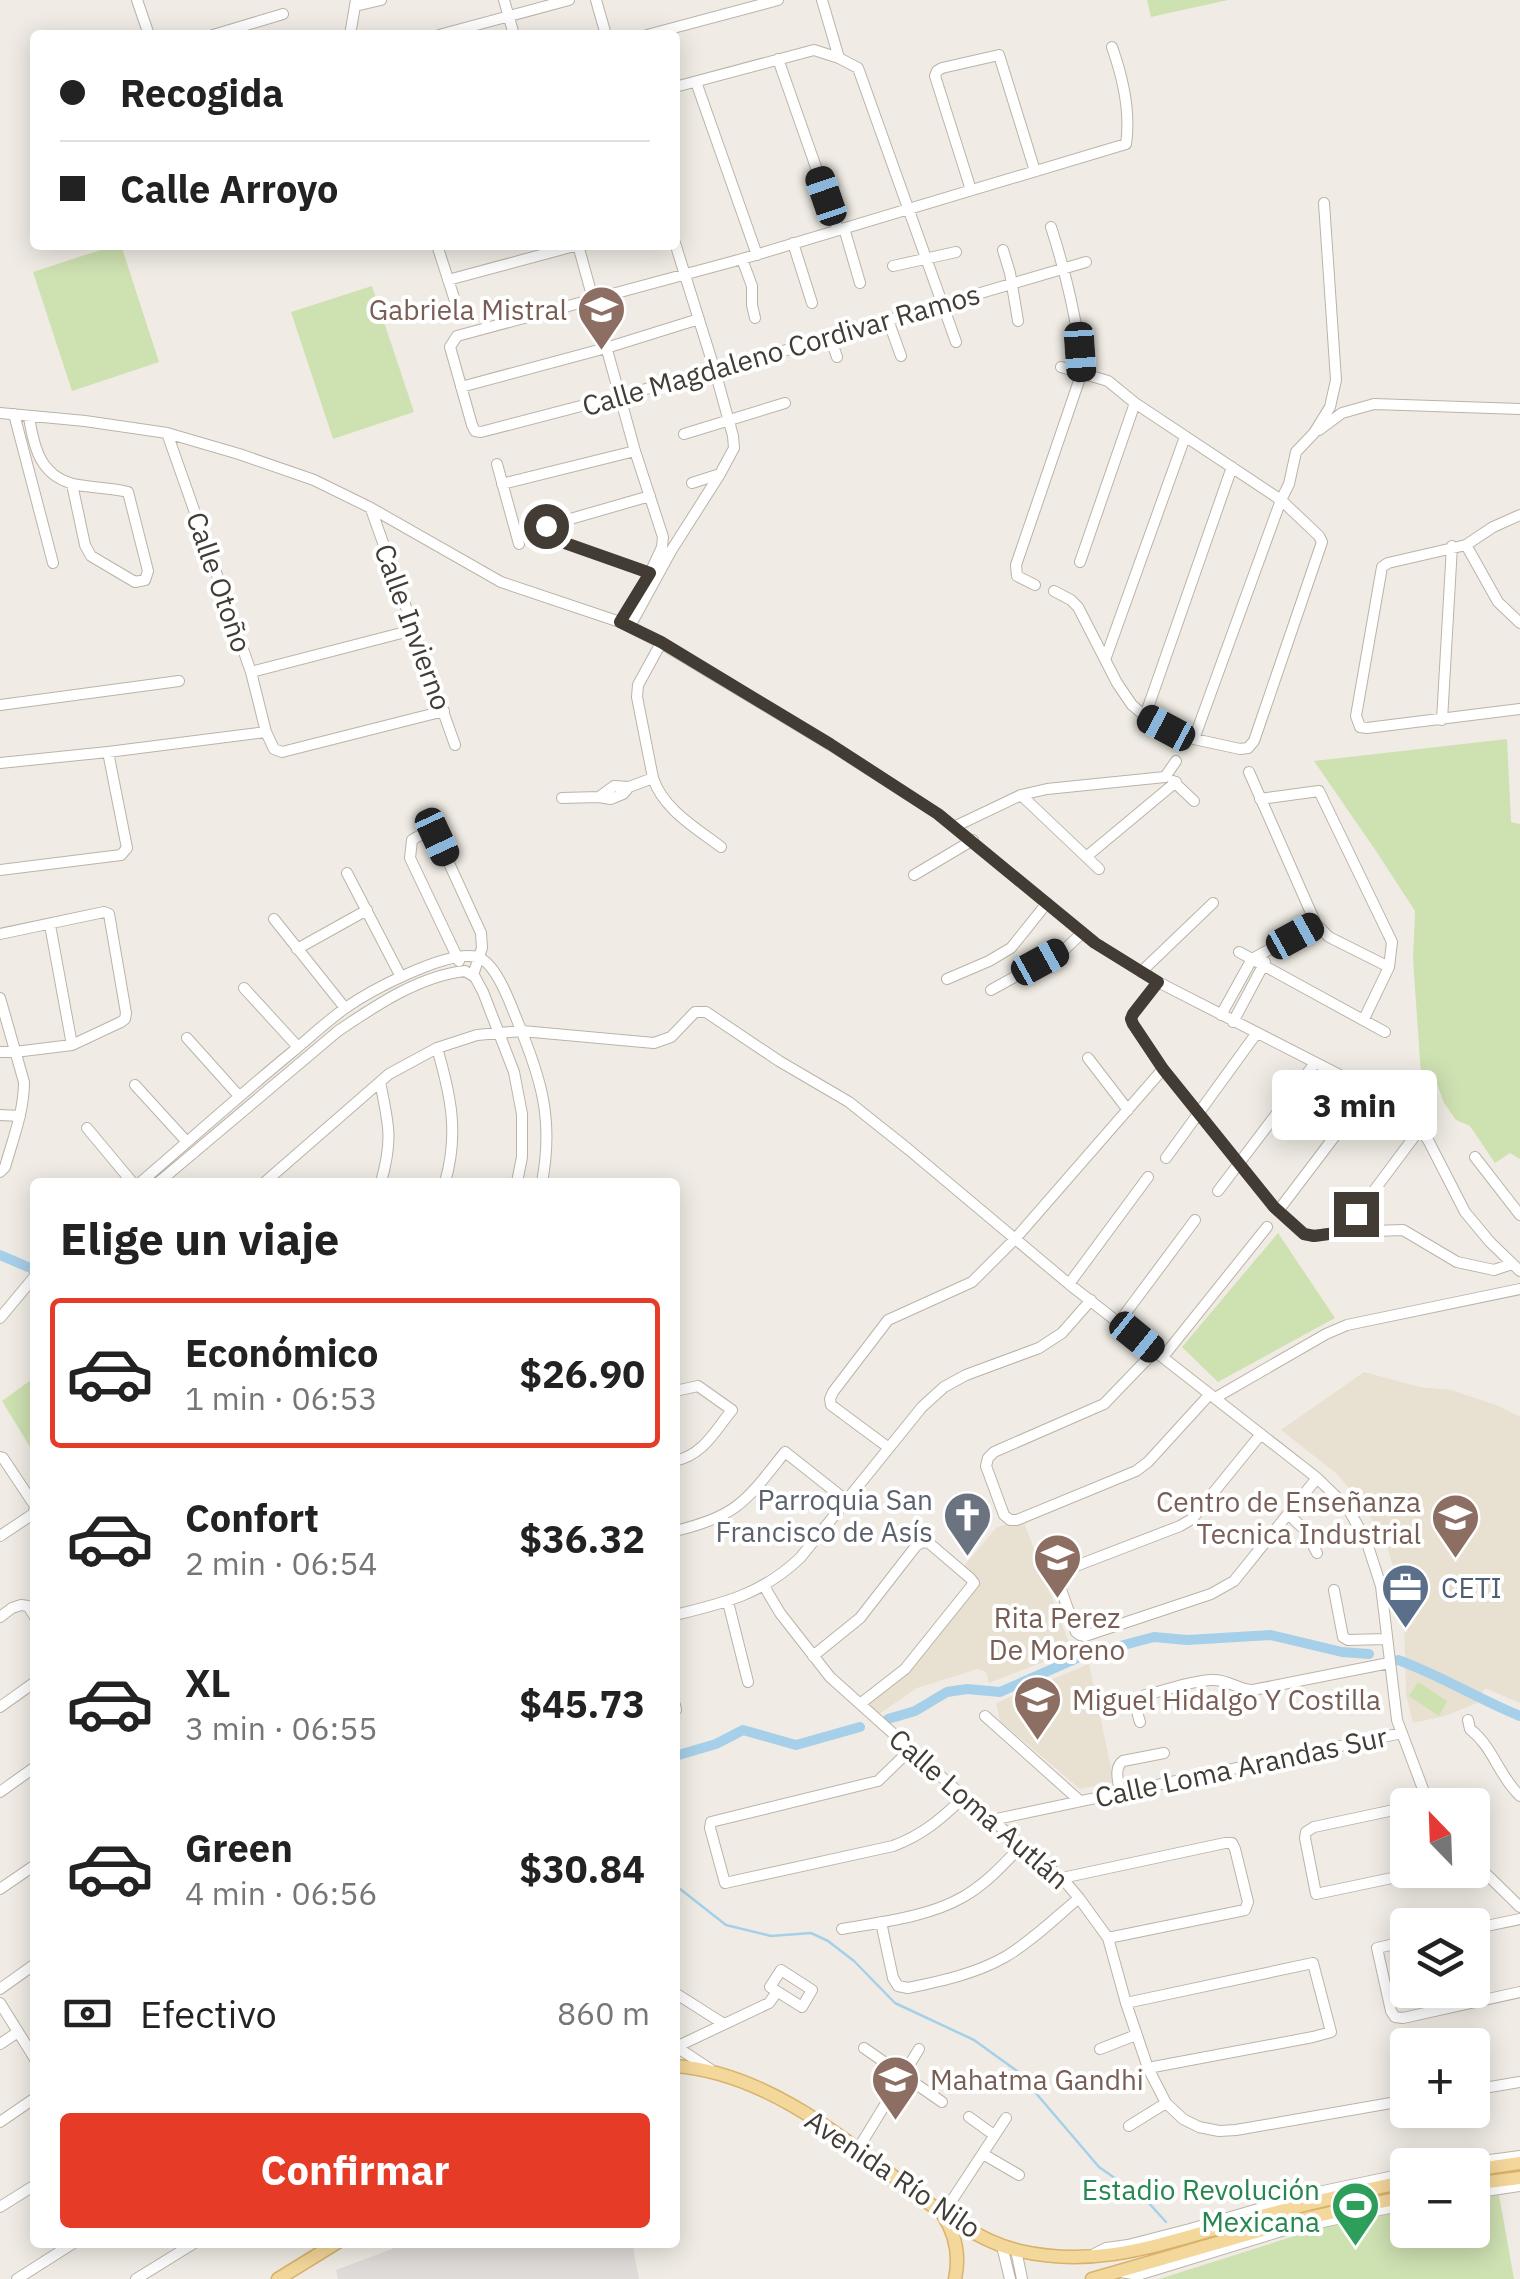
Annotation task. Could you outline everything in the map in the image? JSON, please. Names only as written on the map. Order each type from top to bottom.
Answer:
[{"type":"main road","name":"Avenida Río Nilo","points":[[680,2067],[710,2070],[798,2109],[858,2148],[943,2214],[1009,2248],[1041,2256],[1126,2254],[1390,2182]]},
{"type":"main road","points":[[1490,2167],[1520,2163]]},
{"type":"main road","points":[[1490,2182],[1520,2178]]},
{"type":"main road","points":[[1092,2279],[1294,2221],[1390,2201]]},
{"type":"main road","points":[[943,2214],[957,2249],[956,2279]]},
{"type":"main road","points":[[278,2279],[328,2248]]},
{"type":"street","points":[[138,0],[147,30]]},
{"type":"street","points":[[351,30],[356,3],[381,0]]},
{"type":"street","points":[[504,0],[512,30]]},
{"type":"street","points":[[458,30],[570,0]]},
{"type":"street","points":[[596,0],[605,30]]},
{"type":"street","points":[[666,30],[778,0]]},
{"type":"street","points":[[822,0],[839,58]]},
{"type":"street","points":[[230,30],[283,14]]},
{"type":"street","points":[[700,319],[461,387],[450,346],[458,336],[742,259],[1126,144],[1124,80],[1112,47]]},
{"type":"street","points":[[680,86],[814,50],[858,68],[956,342]]},
{"type":"street","points":[[972,190],[935,76],[942,68],[999,54],[1035,171]]},
{"type":"street","points":[[778,59],[860,283]]},
{"type":"street","points":[[696,82],[757,254]]},
{"type":"street","points":[[1314,433],[1330,407],[1336,380],[1324,203]]},
{"type":"street","points":[[1035,585],[1015,572],[1082,372],[1050,227]]},
{"type":"street","points":[[793,243],[812,303]]},
{"type":"street","points":[[439,250],[455,301]]},
{"type":"street","points":[[448,280],[559,250]]},
{"type":"street","points":[[579,250],[667,549],[625,624]]},
{"type":"street","points":[[625,624],[650,573],[734,448],[677,250]]},
{"type":"street","points":[[1002,250],[1018,321]]},
{"type":"street","points":[[894,266],[956,252]]},
{"type":"street","points":[[742,259],[752,286],[755,318]]},
{"type":"street","name":"Calle Magdaleno Cordivar Ramos","points":[[461,387],[475,430],[481,432],[715,371],[1086,262]]},
{"type":"street","points":[[888,320],[901,356]]},
{"type":"street","points":[[830,337],[837,357]]},
{"type":"street","points":[[1054,591],[1078,607],[1132,706],[1194,739],[1248,748],[1254,741],[1322,542],[1281,500],[1134,403],[1108,381],[1062,367]]},
{"type":"street","points":[[1080,562],[1134,403]]},
{"type":"street","points":[[684,434],[785,404]]},
{"type":"street","points":[[1194,739],[1289,484],[1296,452],[1314,433],[1342,413],[1374,404],[1520,409]]},
{"type":"street","points":[[0,413],[14,414],[30,422],[85,420],[167,433],[239,454],[314,480],[486,576],[625,624],[661,642],[956,826],[1082,933],[1141,972],[1369,1091],[1411,1117],[1428,1140],[1465,1212],[1516,1267]]},
{"type":"street","points":[[14,414],[53,563]]},
{"type":"street","points":[[30,422],[42,464],[72,484],[128,492],[148,571],[145,580],[135,582],[90,556],[72,484]]},
{"type":"street","name":"Calle Otoño","points":[[167,433],[251,672],[266,732]]},
{"type":"street","points":[[1106,658],[1185,437]]},
{"type":"street","points":[[502,484],[636,451]]},
{"type":"street","points":[[497,464],[518,538],[650,496]]},
{"type":"street","points":[[1145,716],[1232,467]]},
{"type":"street","points":[[692,483],[720,474]]},
{"type":"street","name":"Calle Invierno","points":[[370,508],[455,746]]},
{"type":"street","points":[[1520,515],[1466,545],[1388,563],[1382,568],[1356,716],[1360,727],[1367,728],[1520,709]]},
{"type":"street","points":[[546,526],[562,542],[650,573]]},
{"type":"street","points":[[1466,545],[1498,602],[1520,623]]},
{"type":"street","points":[[1442,720],[1452,546]]},
{"type":"street","points":[[251,672],[413,630]]},
{"type":"street","points":[[661,642],[638,685],[636,697],[656,789],[679,815],[720,847]]},
{"type":"street","points":[[0,705],[179,681]]},
{"type":"street","points":[[0,763],[266,732],[274,749],[282,752],[444,711]]},
{"type":"street","points":[[0,870],[125,852],[108,752]]},
{"type":"street","points":[[1086,857],[1170,779],[1176,760]]},
{"type":"street","points":[[1248,772],[1316,924],[1329,937],[1389,967]]},
{"type":"street","points":[[562,798],[611,800],[653,778]]},
{"type":"street","points":[[956,826],[1021,795],[1047,789],[1170,779],[1194,801]]},
{"type":"street","points":[[1260,799],[1317,790],[1321,793],[1390,936],[1389,967],[1364,1019]]},
{"type":"street","points":[[1021,795],[1098,870]]},
{"type":"street","points":[[163,1178],[338,1031],[432,979],[468,973],[479,957],[482,933],[437,837],[430,834],[412,840],[410,858],[458,956],[468,973],[483,992],[514,1072],[522,1114],[518,1178]]},
{"type":"street","points":[[914,876],[973,840]]},
{"type":"street","points":[[347,873],[401,978]]},
{"type":"street","points":[[1141,972],[1213,903]]},
{"type":"street","points":[[947,980],[1011,948],[1047,904]]},
{"type":"street","points":[[298,949],[366,910]]},
{"type":"street","points":[[0,934],[108,914],[126,1014],[125,1019],[72,1044],[0,1052]]},
{"type":"street","points":[[274,919],[345,1008]]},
{"type":"street","points":[[1221,1015],[1252,959],[1316,924]]},
{"type":"street","points":[[50,925],[72,1044]]},
{"type":"street","points":[[990,990],[1065,949],[1082,933]]},
{"type":"street","points":[[1233,1022],[1273,948]]},
{"type":"street","points":[[1239,952],[1385,1032]]},
{"type":"street","points":[[146,1178],[345,1008],[401,978],[458,956],[479,957],[487,962],[538,1072],[548,1120],[542,1178]]},
{"type":"street","points":[[1158,982],[1131,1019],[1163,1069],[1238,1163],[1278,1211],[1304,1234],[1404,1230],[1457,1262],[1494,1270],[1516,1267]]},
{"type":"street","points":[[244,988],[298,1047]]},
{"type":"street","points":[[0,998],[24,1082],[20,1116],[1,1171]]},
{"type":"street","points":[[275,1178],[380,1082],[437,1048],[478,1035],[522,1031],[654,1043],[671,1037],[695,1012],[706,1012],[849,1102],[1069,1284],[1316,1478],[1347,1508],[1366,1540],[1382,1586],[1398,1720],[1420,1788]]},
{"type":"street","points":[[1166,1158],[1256,1034]]},
{"type":"street","points":[[187,1038],[243,1093],[256,1099]]},
{"type":"street","points":[[437,1048],[453,1112],[452,1156],[445,1178]]},
{"type":"street","points":[[1088,1058],[1128,1110]]},
{"type":"street","points":[[1218,1191],[1316,1063]]},
{"type":"street","points":[[889,1448],[831,1406],[830,1399],[888,1320],[972,1282],[1015,1239],[1163,1069]]},
{"type":"street","points":[[380,1082],[389,1124],[389,1152],[382,1178]]},
{"type":"street","points":[[134,1085],[186,1142]]},
{"type":"street","points":[[1278,1211],[1369,1091]]},
{"type":"street","points":[[0,1115],[20,1116]]},
{"type":"street","points":[[87,1128],[129,1178]]},
{"type":"street","points":[[1343,1232],[1420,1129]]},
{"type":"street","points":[[1476,1157],[1520,1215]]},
{"type":"street","points":[[1069,1284],[1148,1176]]},
{"type":"street","points":[[1119,1322],[1194,1220]]},
{"type":"street","points":[[1267,1227],[1159,1354],[1115,1396],[988,1458],[986,1466],[1004,1515],[1018,1520],[1136,1471],[1213,1396],[1326,1334],[1347,1326],[1520,1290]]},
{"type":"street","points":[[0,1318],[30,1288]]},
{"type":"street","points":[[680,1613],[728,1602],[786,1572],[922,1407],[944,1387],[966,1374],[1039,1348],[1062,1333],[1091,1300]]},
{"type":"street","points":[[680,1389],[698,1386],[732,1410],[698,1452],[680,1459]]},
{"type":"street","points":[[1261,1434],[1192,1519],[1059,1575],[1080,1636],[1225,1587],[1242,1573],[1316,1478]]},
{"type":"street","points":[[680,1530],[735,1509],[785,1452],[847,1501]]},
{"type":"street","points":[[0,1458],[4,1458],[30,1499]]},
{"type":"street","points":[[1288,1514],[1305,1530],[1317,1553]]},
{"type":"street","points":[[0,1536],[30,1516]]},
{"type":"street","points":[[812,1656],[860,1618],[922,1542],[928,1542],[974,1583],[905,1669],[860,1704]]},
{"type":"street","name":"Calle Loma Autlán","points":[[764,1586],[828,1680],[1062,1878],[1079,1898],[1108,1938],[1136,2035],[1166,2103]]},
{"type":"street","points":[[1334,1590],[1342,1637],[1387,1638]]},
{"type":"street","points":[[728,1602],[748,1682]]},
{"type":"street","points":[[0,1617],[21,1605],[30,1609]]},
{"type":"street","points":[[1140,1722],[1136,1708],[1138,1700],[1146,1695],[1218,1680],[1253,1690],[1390,1664]]},
{"type":"street","points":[[0,1707],[30,1686]]},
{"type":"street","name":"Calle Loma Arandas Sur","points":[[985,1716],[1080,1801]]},
{"type":"street","points":[[1468,1720],[1470,1729],[1486,1742],[1508,1784],[1520,1796]]},
{"type":"street","name":"Calle Loma Arandas Sur","points":[[992,1820],[1402,1733]]},
{"type":"street","points":[[911,1749],[878,1781],[711,1822],[725,1883],[893,1846],[931,1828],[964,1797]]},
{"type":"street","points":[[1120,1793],[1117,1770],[1122,1761],[1164,1752]]},
{"type":"street","points":[[0,1792],[30,1771]]},
{"type":"street","points":[[1390,1811],[1306,1832],[1316,1894],[1390,1878]]},
{"type":"street","points":[[1062,1878],[1232,1843],[1248,1902],[1246,1910],[1108,1938]]},
{"type":"street","points":[[842,1929],[935,1909],[962,1898],[986,1882],[1022,1845]]},
{"type":"street","points":[[1,1890],[30,1869]]},
{"type":"street","points":[[1490,1878],[1516,1903],[1520,1889]]},
{"type":"street","points":[[881,1922],[893,1978],[898,1986],[908,1988],[972,1972],[1004,1958],[1079,1898]]},
{"type":"street","points":[[1490,1926],[1520,1920]]},
{"type":"street","points":[[1390,1945],[1377,1948],[1390,2006]]},
{"type":"street","points":[[1126,2003],[1312,1963],[1330,2032],[1148,2068]]},
{"type":"street","points":[[0,1989],[30,1968]]},
{"type":"street","points":[[680,2044],[769,2003],[777,1992]]},
{"type":"street","points":[[1490,1999],[1520,1992]]},
{"type":"street","points":[[680,1997],[724,2024]]},
{"type":"street","points":[[0,2003],[30,2049]]},
{"type":"street","points":[[1390,2008],[1395,2017],[1403,2018],[1448,2008]]},
{"type":"street","points":[[0,2044],[18,2032]]},
{"type":"street","points":[[1100,2049],[1136,2035]]},
{"type":"street","points":[[864,2048],[942,2102]]},
{"type":"street","points":[[680,2049],[710,2070]]},
{"type":"street","points":[[858,2148],[918,2049]]},
{"type":"street","points":[[1490,2087],[1520,2082]]},
{"type":"street","points":[[0,2122],[30,2101]]},
{"type":"street","points":[[1129,2126],[1166,2103],[1183,2119],[1219,2131],[1390,2103]]},
{"type":"street","points":[[969,2117],[994,2135]]},
{"type":"street","points":[[943,2214],[1006,2118]]},
{"type":"street","points":[[982,2154],[1020,2175]]},
{"type":"street","points":[[1490,2160],[1520,2156]]},
{"type":"street","points":[[1490,2190],[1520,2186]]},
{"type":"street","points":[[0,2207],[30,2188]]},
{"type":"street","points":[[1347,2212],[1390,2206]]},
{"type":"street","points":[[18,2279],[65,2248]]},
{"type":"street","points":[[136,2279],[186,2248]]},
{"type":"street","points":[[1009,2248],[1010,2279]]},
{"type":"street","points":[[1009,2248],[1022,2279]]},
{"type":"shaded area","name":"Centro de Enseñanza Tecnica Industrial","points":[[1364,1372],[1420,1387],[1451,1390],[1520,1417],[1520,1703],[1485,1688],[1477,1703],[1413,1723],[1406,1695],[1404,1623],[1397,1578],[1386,1544],[1364,1506],[1337,1474],[1281,1430]]},
{"type":"shaded area","points":[[1023,1520],[1072,1651],[989,1683],[986,1672],[978,1669],[917,1688],[879,1714],[867,1704],[909,1672],[981,1581],[963,1567],[997,1527]]},
{"type":"shaded area","points":[[1089,1664],[1114,1782],[1080,1789],[1000,1721],[996,1703]]},
{"type":"shaded area","points":[[633,2248],[639,2279],[338,2279],[336,2270],[392,2249]]},
{"type":"green space","points":[[1147,0],[1228,0],[1151,17]]},
{"type":"green space","points":[[101,250],[123,250],[159,362],[72,391],[33,272]]},
{"type":"green space","points":[[372,286],[414,412],[333,439],[291,312]]},
{"type":"green space","points":[[1507,739],[1511,822],[1520,824],[1520,1159],[1510,1153],[1495,1163],[1470,1126],[1456,1120],[1437,1084],[1422,1090],[1413,959],[1415,911],[1314,761]]},
{"type":"green space","points":[[1278,1233],[1335,1318],[1218,1382],[1182,1347]]},
{"type":"green space","points":[[30,1381],[30,1447],[2,1401]]},
{"type":"green space","points":[[1418,1682],[1447,1701],[1439,1716],[1409,1696]]},
{"type":"green space","points":[[1499,2195],[1514,2279],[1159,2279],[1320,2228],[1390,2214],[1390,2248],[1490,2248],[1490,2196]]},
{"type":"waterway","points":[[0,1255],[30,1268]]},
{"type":"waterway","points":[[888,1719],[915,1711],[947,1692],[1000,1692],[1082,1656],[1154,1637],[1187,1640],[1271,1635],[1342,1652],[1369,1654]]},
{"type":"waterway","points":[[1398,1660],[1520,1716]]},
{"type":"waterway","points":[[680,1755],[716,1744],[743,1730],[796,1745],[860,1727]]},
{"type":"waterway","points":[[680,1889],[726,1925],[771,1936],[811,1933],[828,1941],[895,2003],[974,2040],[1017,2071],[1099,2167],[1146,2200],[1166,2222]]},
{"type":"place","name":"Gabriela Mistral","points":[[602,352]]},
{"type":"place","name":"Parroquia San Francisco de Asís","points":[[968,1558]]},
{"type":"place","name":"Centro de Enseñanza Tecnica Industrial","points":[[1456,1560]]},
{"type":"place","name":"Rita Perez De Moreno","points":[[1057,1600]]},
{"type":"place","name":"CETI","points":[[1406,1630]]},
{"type":"place","name":"Miguel Hidalgo Y Costilla","points":[[1037,1742]]},
{"type":"place","name":"Mahatma Gandhi","points":[[895,2122]]},
{"type":"place","name":"Estadio Revolución Mexicana","points":[[1355,2248]]},
{"type":"route","points":[[546,526],[562,542],[650,573],[620,622],[661,642],[830,744],[956,826],[1095,943],[1158,982],[1133,1014],[1133,1024],[1163,1069],[1274,1207],[1304,1234],[1324,1236],[1343,1232],[1356,1214]]}]
